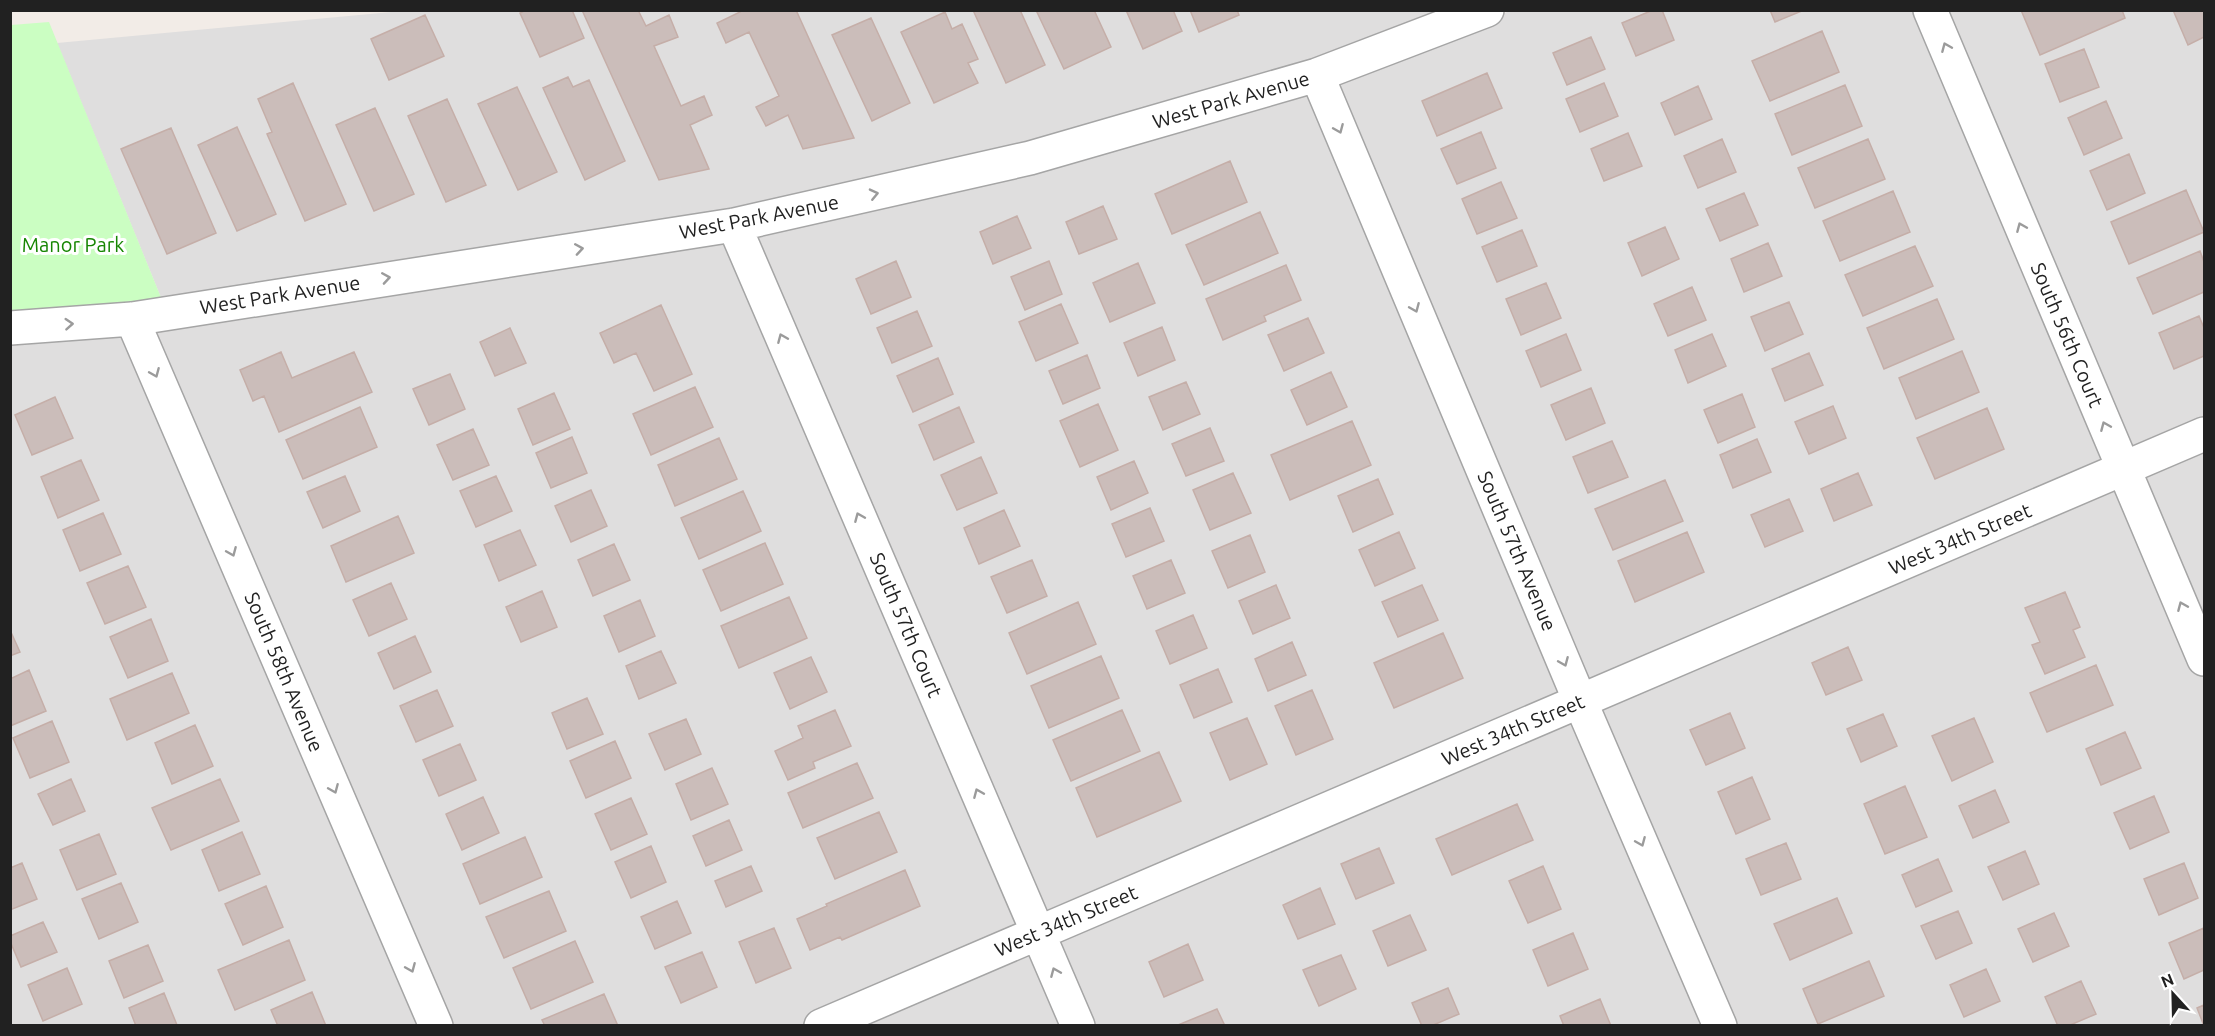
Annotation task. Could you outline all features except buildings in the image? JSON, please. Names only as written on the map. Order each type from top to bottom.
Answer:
[{"type":"street","name":"West Park Avenue","points":[[10,328],[132,319],[734,225],[1030,158],[1317,75],[1487,10]]},
{"type":"street","name":"South 56th Court","points":[[1930,10],[2205,659]]},
{"type":"street","name":"South 57th Avenue","points":[[1317,75],[1580,701],[1720,1026]]},
{"type":"street","name":"South 57th Court","points":[[734,225],[1078,1026]]},
{"type":"street","name":"South 58th Avenue","points":[[132,319],[436,1026]]},
{"type":"street","name":"West 34th Street","points":[[821,1026],[2205,434]]},
{"type":"shaded area","points":[[413,10],[1452,11],[1314,63],[1024,147],[750,210],[162,300],[57,43]]},
{"type":"shaded area","points":[[1510,11],[2204,11],[2204,1025],[11,1026],[11,338],[443,281],[1311,85]]},
{"type":"green space","name":"Manor Park","points":[[49,22],[162,300],[11,314],[11,25]]}]
